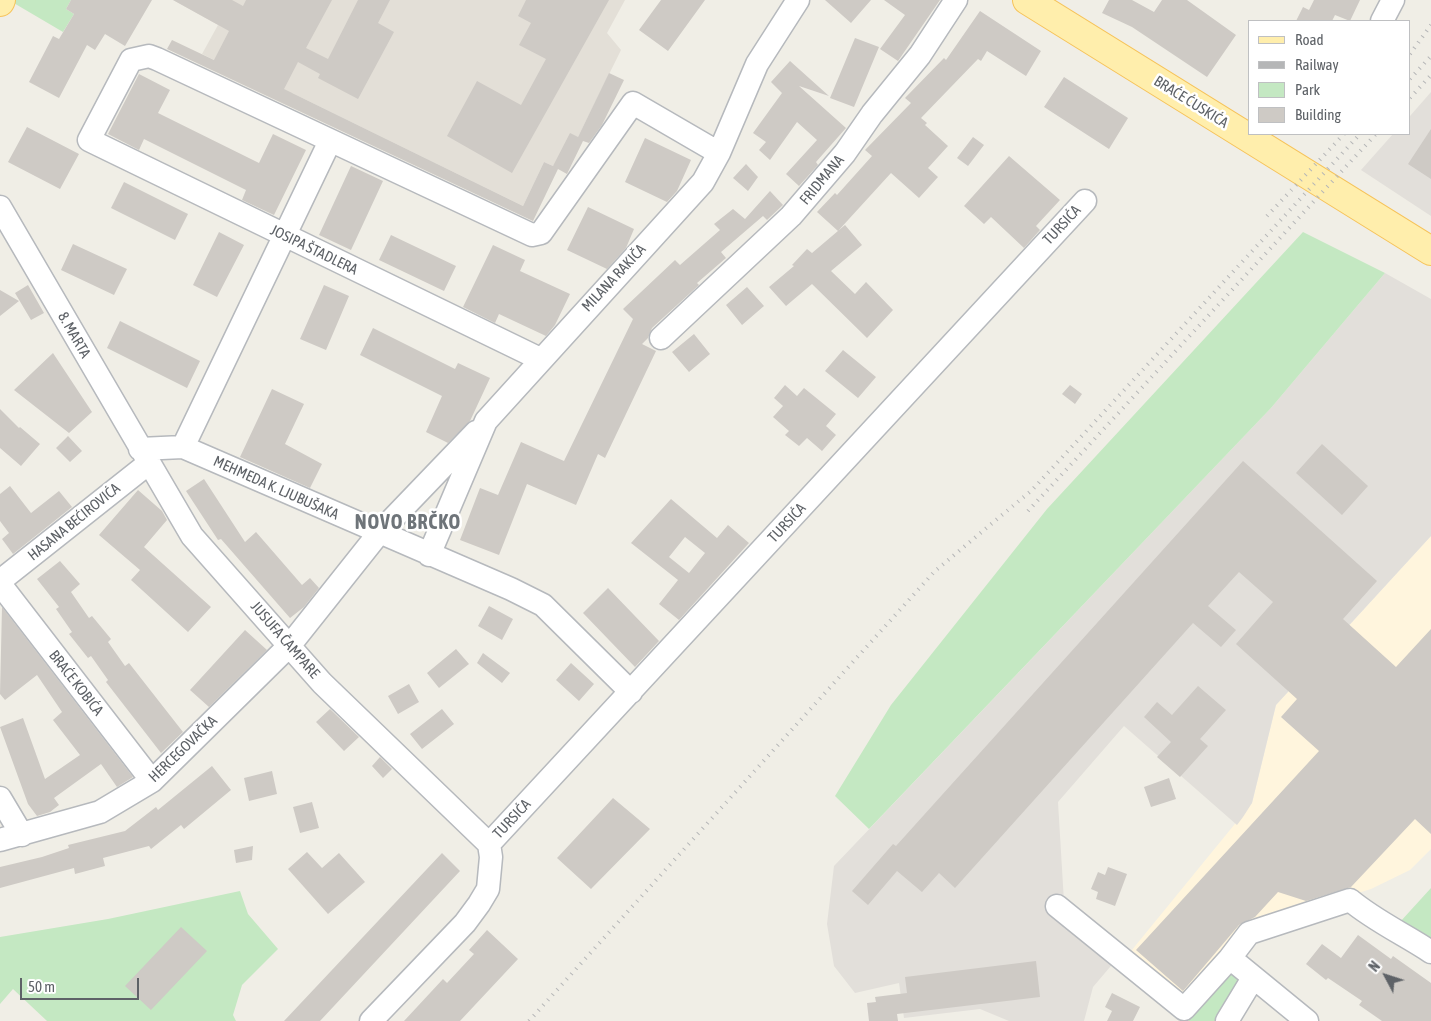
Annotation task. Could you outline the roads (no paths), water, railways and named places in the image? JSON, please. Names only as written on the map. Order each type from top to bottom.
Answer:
[{"type":"main road","name":"BRAĆE ĆUSKIĆA","points":[[1041,4],[1431,251]]},
{"type":"street","name":"MILANA RAKIČA","points":[[429,555],[486,421],[540,359],[703,182],[719,153],[757,64],[798,0]]},
{"type":"street","name":"FRIDMANA","points":[[661,338],[791,216],[845,153],[872,114],[920,55],[956,0]]},
{"type":"street","points":[[1383,20],[1393,0]]},
{"type":"street","name":"JOSIPA ŠTADLERA","points":[[330,142],[149,56],[131,60],[89,140],[540,359]]},
{"type":"street","points":[[182,448],[330,142],[532,235],[541,233],[633,103],[719,153]]},
{"type":"street","name":"TURSIĆA","points":[[489,844],[1085,201]]},
{"type":"street","name":"8. MARTA","points":[[0,207],[144,456]]},
{"type":"street","name":"HERCEGOVAČKA","points":[[0,840],[100,812],[152,781],[290,645],[379,533],[486,421]]},
{"type":"street","name":"MEHMEDA K. LJUBUŠAKA","points":[[144,456],[182,448],[511,589],[543,605],[631,692]]},
{"type":"street","name":"HASANA BEĆIROVIĆA","points":[[0,583],[144,456]]},
{"type":"street","name":"JUSUFA ČAMPARE","points":[[144,456],[192,536],[322,683],[489,844]]},
{"type":"street","name":"BRAĆE KOBIĆA","points":[[0,583],[152,781]]},
{"type":"street","points":[[0,798],[22,834]]},
{"type":"street","points":[[371,1021],[465,923],[479,904],[488,889],[491,857],[489,844]]},
{"type":"street","points":[[1057,906],[1184,1009],[1230,958],[1249,933],[1350,900],[1370,916],[1394,928],[1431,952]]},
{"type":"street","points":[[1230,958],[1307,1021]]},
{"type":"street","points":[[1227,1021],[1253,978]]},
{"type":"railway","points":[[1411,53],[1431,25]]},
{"type":"railway","points":[[1411,78],[1431,56]]},
{"type":"railway","points":[[1411,97],[1431,75]]},
{"type":"railway","points":[[1267,216],[1343,135]]},
{"type":"railway","points":[[529,1021],[935,571],[1032,490],[1359,135]]},
{"type":"railway","points":[[1028,511],[1375,135]]},
{"type":"district","name":"NOVO BRČKO","points":[[408,523]]}]
